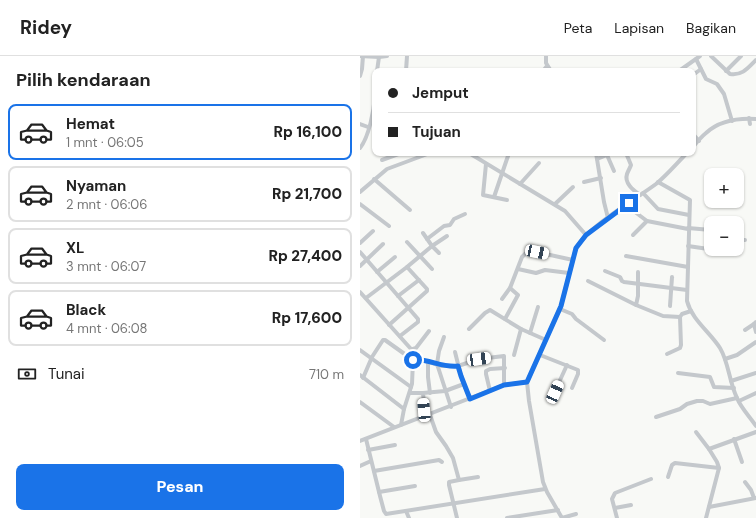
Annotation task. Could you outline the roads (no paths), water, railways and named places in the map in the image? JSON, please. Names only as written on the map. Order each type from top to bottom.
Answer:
[{"type":"street","points":[[360,56],[387,56]]},
{"type":"street","points":[[360,76],[363,56]]},
{"type":"street","points":[[406,68],[407,56]]},
{"type":"street","points":[[546,56],[547,66]]},
{"type":"street","points":[[683,68],[700,56]]},
{"type":"street","points":[[711,56],[726,71],[733,75],[742,73],[756,60]]},
{"type":"street","points":[[726,71],[741,56]]},
{"type":"street","points":[[377,68],[378,57]]},
{"type":"street","points":[[696,59],[706,79],[719,86],[726,99],[732,121]]},
{"type":"street","points":[[696,73],[701,70]]},
{"type":"street","points":[[360,148],[364,140],[372,111]]},
{"type":"street","points":[[749,118],[750,124]]},
{"type":"street","points":[[696,144],[706,133],[722,123],[749,118],[756,119]]},
{"type":"street","points":[[360,124],[368,127]]},
{"type":"street","points":[[696,138],[699,141]]},
{"type":"street","points":[[382,160],[393,156]]},
{"type":"street","points":[[361,189],[391,167],[422,156]]},
{"type":"street","points":[[474,156],[555,204],[570,216],[586,235]]},
{"type":"street","points":[[494,197],[507,156]]},
{"type":"street","points":[[596,156],[608,218]]},
{"type":"street","points":[[597,159],[605,156]]},
{"type":"street","points":[[610,156],[614,171]]},
{"type":"street","points":[[627,156],[631,165],[626,175],[627,183],[658,209],[689,215]]},
{"type":"street","points":[[576,514],[562,518],[545,490],[528,401],[527,382],[560,309],[576,248],[586,235],[658,182],[684,156]]},
{"type":"street","points":[[520,184],[539,163]]},
{"type":"street","points":[[486,164],[482,193],[486,196],[507,200]]},
{"type":"street","points":[[584,182],[601,178]]},
{"type":"street","points":[[374,179],[410,210]]},
{"type":"street","points":[[658,182],[688,198],[690,203],[688,228],[687,301],[691,311],[720,348],[738,399],[756,426]]},
{"type":"street","points":[[555,204],[573,187]]},
{"type":"street","points":[[360,204],[389,226]]},
{"type":"street","points":[[635,212],[647,221],[704,229]]},
{"type":"street","points":[[428,239],[445,226],[450,225],[456,218],[465,214]]},
{"type":"street","points":[[633,235],[647,221]]},
{"type":"street","points":[[360,243],[373,231]]},
{"type":"street","points":[[423,233],[439,253]]},
{"type":"street","points":[[366,298],[447,236]]},
{"type":"street","points":[[407,242],[432,269]]},
{"type":"street","points":[[360,266],[383,244]]},
{"type":"street","points":[[688,246],[704,248]]},
{"type":"street","points":[[360,252],[418,319],[418,322],[400,336]]},
{"type":"street","points":[[502,299],[510,288],[522,257],[528,252],[537,252],[573,260]]},
{"type":"street","points":[[626,256],[688,267]]},
{"type":"street","points":[[377,272],[395,257]]},
{"type":"street","points":[[389,324],[427,291],[427,289],[407,267]]},
{"type":"street","points":[[518,269],[536,273],[546,270],[569,273]]},
{"type":"street","points":[[605,271],[620,277],[622,281],[687,290]]},
{"type":"street","points":[[636,305],[638,296],[638,272]]},
{"type":"street","points":[[670,306],[672,277]]},
{"type":"street","points":[[398,296],[419,280]]},
{"type":"street","points":[[588,281],[636,305],[664,316],[680,317],[682,314],[691,311]]},
{"type":"street","points":[[506,319],[518,295],[510,288]]},
{"type":"street","points":[[360,292],[411,349],[416,348],[429,331]]},
{"type":"street","points":[[530,333],[538,307]]},
{"type":"street","points":[[560,309],[572,314],[576,320],[604,340]]},
{"type":"street","points":[[469,329],[488,310],[521,329],[546,340]]},
{"type":"street","points":[[667,354],[678,349],[681,345],[680,317]]},
{"type":"street","points":[[745,330],[755,323],[756,332]]},
{"type":"street","points":[[514,355],[521,329]]},
{"type":"street","points":[[444,337],[438,351],[437,364],[451,407]]},
{"type":"street","points":[[404,409],[362,377],[383,340],[413,360],[442,366],[458,366],[479,359],[504,356],[504,385]]},
{"type":"street","points":[[725,359],[737,355],[756,342]]},
{"type":"street","points":[[360,350],[372,357],[411,387]]},
{"type":"street","points":[[455,352],[458,366],[470,399]]},
{"type":"street","points":[[540,355],[567,365],[579,372],[572,388]]},
{"type":"street","points":[[401,425],[413,377],[413,360]]},
{"type":"street","points":[[428,362],[430,393]]},
{"type":"street","points":[[555,392],[567,365]]},
{"type":"street","points":[[490,391],[486,371],[490,369],[504,368]]},
{"type":"street","points":[[678,373],[710,378],[712,379],[714,386],[734,388]]},
{"type":"street","points":[[731,382],[756,373]]},
{"type":"street","points":[[360,441],[394,427],[451,407],[504,385],[527,382]]},
{"type":"street","points":[[410,393],[445,391],[464,384]]},
{"type":"street","points":[[423,393],[427,416],[453,458],[460,480]]},
{"type":"street","points":[[656,417],[680,409],[687,404],[697,401],[703,401],[710,404],[738,399],[756,393]]},
{"type":"street","points":[[360,402],[394,427]]},
{"type":"street","points":[[696,432],[718,462],[719,468],[706,518]]},
{"type":"street","points":[[709,449],[756,432]]},
{"type":"street","points":[[366,439],[386,514],[545,490]]},
{"type":"street","points":[[734,439],[742,462]]},
{"type":"street","points":[[368,450],[395,445]]},
{"type":"street","points":[[374,471],[439,460],[442,462]]},
{"type":"street","points":[[360,466],[371,461]]},
{"type":"street","points":[[668,477],[672,465],[676,463],[719,468]]},
{"type":"street","points":[[457,518],[449,484],[450,482],[478,477]]},
{"type":"street","points":[[617,518],[612,499],[615,493],[651,479]]},
{"type":"street","points":[[709,507],[755,498],[745,482]]},
{"type":"street","points":[[379,492],[415,486]]},
{"type":"street","points":[[615,508],[631,505]]},
{"type":"street","points":[[507,518],[558,510]]},
{"type":"street","points":[[406,511],[409,518]]}]
